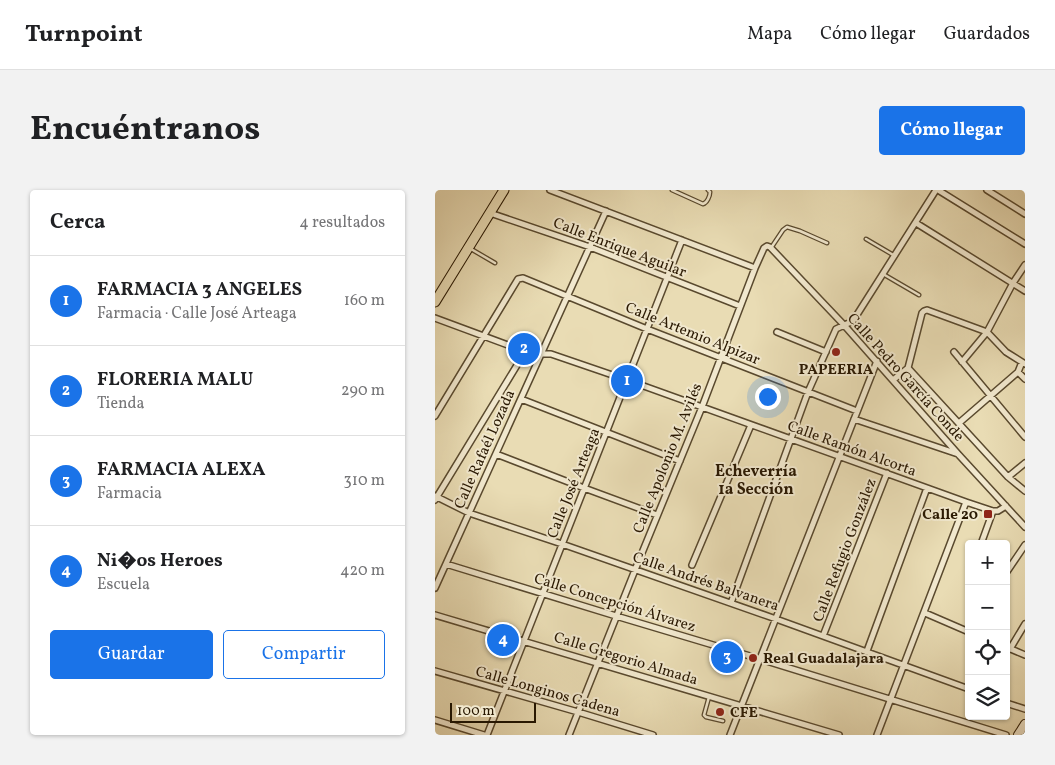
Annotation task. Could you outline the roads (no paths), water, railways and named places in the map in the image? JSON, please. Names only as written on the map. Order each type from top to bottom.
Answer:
[{"type":"main road","points":[[435,302],[504,190]]},
{"type":"street","points":[[550,190],[755,268]]},
{"type":"street","points":[[731,603],[808,392],[836,329],[853,321],[937,190],[1025,244]]},
{"type":"street","points":[[987,190],[1025,214]]},
{"type":"street","name":"Calle Rafaél Lozada","points":[[435,588],[606,211]]},
{"type":"street","name":"Calle Enrique Aguilar","points":[[490,213],[589,247],[741,306]]},
{"type":"street","points":[[916,223],[1025,291]]},
{"type":"street","name":"Calle José Arteaga","points":[[486,735],[682,240]]},
{"type":"street","name":"Calle Apolonio M. Avilés","points":[[569,735],[721,359],[755,268],[764,248],[769,247]]},
{"type":"street","name":"Calle Pedro García Conde","points":[[769,247],[877,361],[1025,527]]},
{"type":"street","points":[[963,362],[987,332],[1013,283],[1025,265]]},
{"type":"street","name":"Calle Artemio Alpizar","points":[[484,337],[518,279],[524,278],[721,359],[857,411]]},
{"type":"street","points":[[893,380],[908,368],[924,311],[929,310],[987,332],[1006,352],[1023,363],[1018,372],[959,423]]},
{"type":"street","name":"Calle Ramón Alcorta","points":[[435,318],[525,352],[551,354],[627,380],[993,511]]},
{"type":"street","points":[[777,332],[826,352]]},
{"type":"street","points":[[435,416],[484,337]]},
{"type":"street","points":[[436,498],[525,352]]},
{"type":"street","points":[[954,352],[1025,437]]},
{"type":"street","points":[[730,735],[877,361]]},
{"type":"street","points":[[908,368],[1008,477],[1025,491]]},
{"type":"street","points":[[1018,372],[1025,379]]},
{"type":"street","points":[[521,400],[679,461]]},
{"type":"street","points":[[854,418],[958,454]]},
{"type":"street","points":[[692,565],[751,425]]},
{"type":"street","points":[[496,454],[657,515]]},
{"type":"street","points":[[1008,477],[1025,463]]},
{"type":"street","name":"Calle Refugio González","points":[[823,636],[887,473]]},
{"type":"street","points":[[867,651],[927,488]]},
{"type":"street","name":"Calle Andrés Balvanera","points":[[436,498],[469,513],[731,603],[965,688]]},
{"type":"street","points":[[877,735],[967,502]]},
{"type":"street","points":[[982,540],[993,511],[1006,506]]},
{"type":"street","points":[[1010,567],[1025,545]]},
{"type":"street","name":"Calle Concepción Álvarez","points":[[446,564],[1006,735]]},
{"type":"street","points":[[925,613],[965,629]]},
{"type":"street","name":"Calle Gregorio Almada","points":[[435,615],[839,735]]},
{"type":"street","points":[[1010,645],[1025,624]]},
{"type":"street","points":[[1010,649],[1025,655]]},
{"type":"street","name":"Calle Longinos Cadena","points":[[435,671],[652,735]]},
{"type":"street","points":[[1010,704],[1025,710]]},
{"type":"street","points":[[435,720],[486,735]]},
{"type":"street","points":[[1019,735],[1025,724]]},
{"type":"lane","points":[[671,190],[703,204],[710,195],[708,190]]},
{"type":"lane","points":[[769,247],[783,230],[787,228],[800,231],[827,244]]},
{"type":"lane","points":[[866,239],[895,256]]},
{"type":"lane","points":[[469,247],[495,263]]},
{"type":"lane","points":[[883,274],[919,295]]},
{"type":"lane","points":[[709,696],[704,715],[723,721]]},
{"type":"place","name":"FLORERIA MALU","points":[[524,349]]},
{"type":"place","name":"PAPEERIA","points":[[836,352]]},
{"type":"place","name":"FARMACIA 3 ANGELES","points":[[627,381]]},
{"type":"place","name":"Calle 20","points":[[988,514]]},
{"type":"place","name":"Ni�os Heroes","points":[[503,640]]},
{"type":"place","name":"FARMACIA ALEXA","points":[[727,657]]},
{"type":"place","name":"Real Guadalajara","points":[[753,658]]},
{"type":"place","name":"CFE","points":[[720,712]]},
{"type":"district","name":"Echeverría 1a Sección","points":[[756,479]]}]
